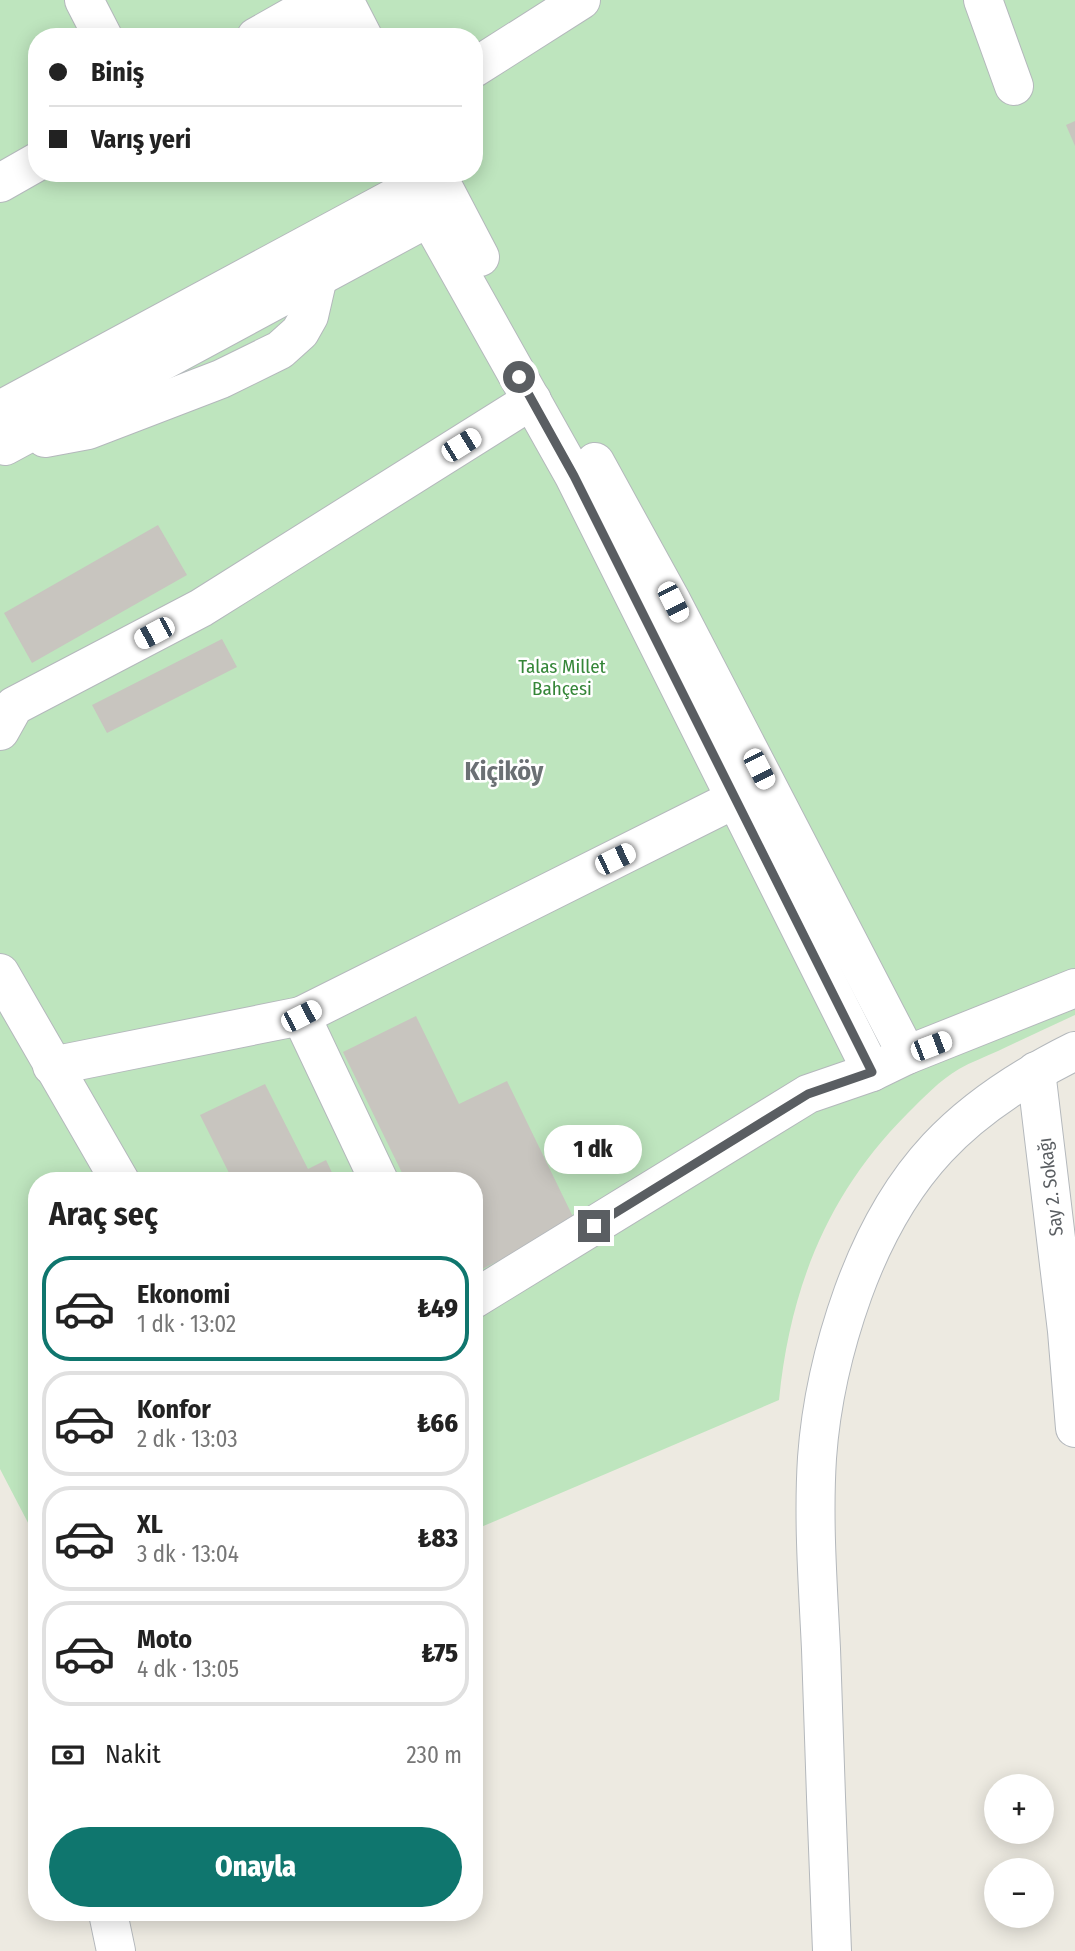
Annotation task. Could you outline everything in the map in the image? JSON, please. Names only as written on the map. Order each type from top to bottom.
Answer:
[{"type":"street","points":[[84,0],[98,28]]},
{"type":"street","points":[[483,62],[581,0]]},
{"type":"street","points":[[983,0],[1014,86]]},
{"type":"street","points":[[278,28],[321,11],[348,28]]},
{"type":"street","points":[[0,183],[28,167]]},
{"type":"street","points":[[2,431],[88,430],[221,379],[280,349],[300,332],[309,316],[318,277],[420,188]]},
{"type":"street","points":[[420,188],[574,476],[872,1072]]},
{"type":"street","points":[[2,431],[420,188]]},
{"type":"street","points":[[420,188],[673,602],[907,1055]]},
{"type":"street","points":[[0,731],[14,706],[201,608],[531,400]]},
{"type":"street","points":[[52,1066],[301,1016],[736,799]]},
{"type":"street","points":[[0,973],[115,1172]]},
{"type":"street","points":[[483,1293],[808,1094],[872,1072],[907,1055],[1075,988]]},
{"type":"street","points":[[301,1016],[375,1172]]},
{"type":"street","points":[[832,1951],[816,1501],[818,1446],[830,1368],[844,1317],[872,1244],[905,1186],[931,1154],[961,1124],[1036,1070],[1075,1051]]},
{"type":"street","name":"Say 2. Sokağı","points":[[1036,1070],[1071,1331],[1075,1429]]},
{"type":"street","points":[[110,1921],[116,1951]]},
{"type":"green space","name":"Talas Millet Bahçesi","points":[[0,0],[1075,0],[1075,1015],[952,1073],[925,1096],[879,1145],[834,1210],[817,1245],[792,1320],[779,1400],[483,1526],[483,1172],[28,1172],[28,1523],[0,1469]]},
{"type":"building","points":[[1075,121],[1075,146],[1066,125]]},
{"type":"building","points":[[158,525],[187,575],[32,663],[4,613]]},
{"type":"building","points":[[222,639],[237,667],[107,733],[92,705]]},
{"type":"building","points":[[416,1016],[459,1104],[507,1081],[576,1223],[483,1269],[483,1172],[402,1172],[343,1052]]},
{"type":"building","points":[[265,1084],[308,1169],[326,1160],[332,1172],[228,1172],[200,1115]]},
{"type":"district","name":"Kiçiköy","points":[[504,771]]},
{"type":"route","points":[[519,377],[574,476],[872,1072],[808,1094],[594,1226]]}]
